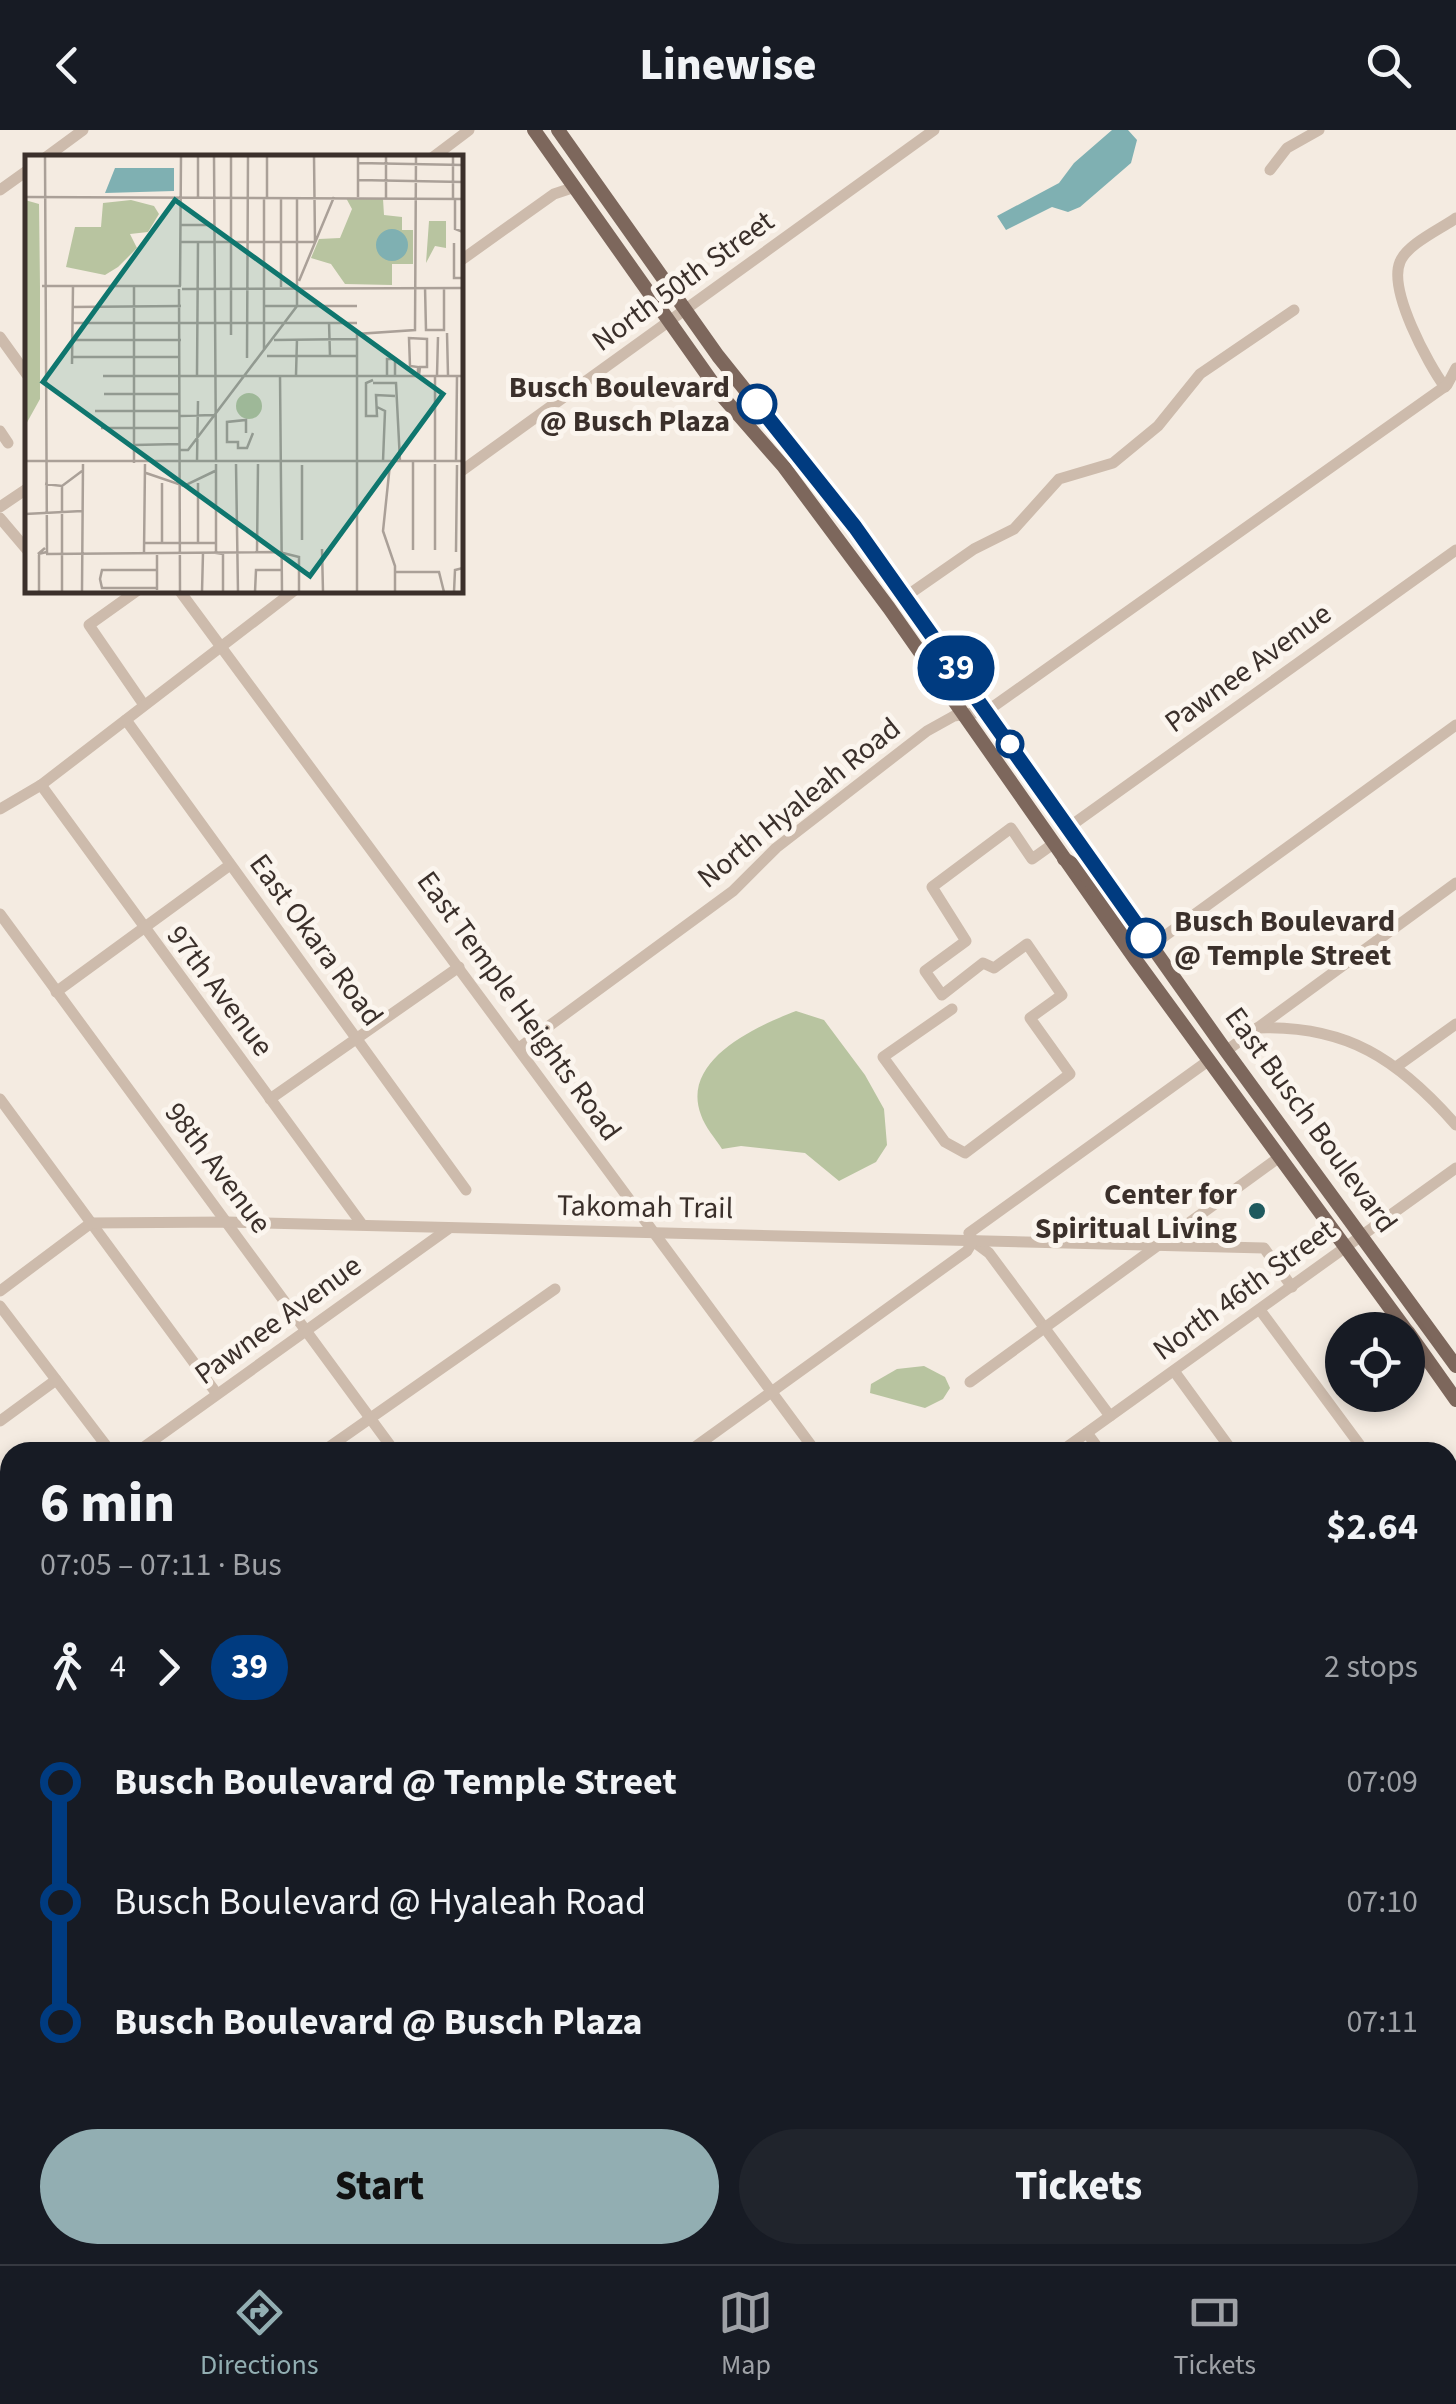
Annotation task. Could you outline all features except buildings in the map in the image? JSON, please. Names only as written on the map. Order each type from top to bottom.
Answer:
[{"type":"main road","name":"East Busch Boulevard","points":[[534,130],[722,396],[784,466],[1134,959],[1393,1312]]},
{"type":"main road","name":"East Busch Boulevard","points":[[566,133],[685,310],[855,527],[1226,1051],[1456,1366]]},
{"type":"main road","points":[[784,466],[807,483],[838,519],[855,527]]},
{"type":"main road","points":[[1063,858],[1083,868],[1130,936],[1151,946]]},
{"type":"main road","points":[[1134,959],[1162,972],[1200,1026],[1214,1034]]},
{"type":"main road","points":[[1208,1061],[1234,1072],[1268,1121],[1281,1126]]},
{"type":"main road","name":"East Busch Boulevard","points":[[1425,1356],[1456,1400]]},
{"type":"street","points":[[49,155],[83,130]]},
{"type":"street","points":[[436,155],[470,130]]},
{"type":"street","name":"North 50th Street","points":[[462,471],[934,130]]},
{"type":"street","points":[[1270,170],[1287,148],[1319,130]]},
{"type":"street","points":[[0,190],[25,172]]},
{"type":"street","points":[[462,260],[548,198],[574,187]]},
{"type":"street","points":[[1456,218],[1404,256],[1398,273],[1420,350],[1456,397]]},
{"type":"street","points":[[905,597],[974,549],[1014,530],[1059,479],[1113,463],[1158,426],[1200,374],[1294,310]]},
{"type":"street","points":[[0,337],[25,372]]},
{"type":"street","points":[[987,711],[1446,386],[1456,368]]},
{"type":"street","points":[[0,431],[8,443]]},
{"type":"street","points":[[0,506],[25,490]]},
{"type":"street","points":[[0,518],[25,547]]},
{"type":"street","name":"Pawnee Avenue","points":[[1069,827],[1456,550]]},
{"type":"street","points":[[135,592],[89,625],[144,706]]},
{"type":"street","name":"East Temple Heights Road","points":[[180,592],[809,1442]]},
{"type":"street","points":[[0,809],[42,785],[219,644],[292,592]]},
{"type":"street","name":"North Hyaleah Road","points":[[519,1048],[733,891],[776,848],[927,730],[963,713],[987,711]]},
{"type":"street","name":"East Okara Road","points":[[126,720],[466,1190]]},
{"type":"street","points":[[1151,946],[1456,725]]},
{"type":"street","name":"97th Avenue","points":[[42,785],[142,928],[361,1224]]},
{"type":"street","points":[[952,1009],[883,1057],[945,1142],[965,1153],[1070,1074],[1030,1018],[1062,995],[1027,944],[994,968],[983,963],[942,994],[925,971],[966,940],[932,887],[1012,828],[1032,859],[1053,844]]},
{"type":"street","points":[[56,992],[230,864]]},
{"type":"street","points":[[1226,1051],[1456,883]]},
{"type":"street","name":"98th Avenue","points":[[0,914],[388,1442]]},
{"type":"street","points":[[270,1100],[459,967]]},
{"type":"street","points":[[1396,1067],[1456,1024]]},
{"type":"street","points":[[1257,1028],[1332,1032],[1396,1067],[1456,1125]]},
{"type":"street","points":[[1110,1416],[989,1253],[973,1242],[969,1233],[1208,1061]]},
{"type":"street","points":[[0,1098],[217,1394]]},
{"type":"street","points":[[970,1382],[1281,1156]]},
{"type":"street","name":"North 46th Street","points":[[1074,1442],[1456,1168]]},
{"type":"street","points":[[0,1292],[92,1224]]},
{"type":"street","name":"Takomah Trail","points":[[92,1224],[361,1224],[1264,1248],[1292,1286]]},
{"type":"street","name":"Pawnee Avenue","points":[[151,1442],[448,1229]]},
{"type":"street","points":[[702,1442],[967,1251],[973,1242]]},
{"type":"street","points":[[336,1442],[555,1289]]},
{"type":"street","points":[[0,1306],[103,1442]]},
{"type":"street","points":[[1260,1310],[1358,1442]]},
{"type":"street","points":[[1174,1372],[1226,1442]]},
{"type":"street","points":[[0,1422],[56,1380]]},
{"type":"street","points":[[1087,1433],[1093,1442]]},
{"type":"green space","points":[[796,1011],[824,1020],[865,1075],[884,1109],[887,1145],[876,1162],[839,1181],[805,1153],[741,1146],[722,1149],[701,1115],[697,1095],[712,1062],[743,1036]]},
{"type":"green space","points":[[924,1366],[945,1377],[950,1388],[943,1399],[925,1408],[870,1393],[871,1384],[897,1369]]},
{"type":"water","points":[[1112,130],[1128,130],[1137,140],[1131,163],[1080,207],[1068,212],[1052,207],[1006,230],[997,216],[1059,183],[1074,163]]},
{"type":"bus line","name":"39","points":[[757,404],[855,527],[1146,938]]},
{"type":"place","name":"Busch Boulevard @ Busch Plaza","points":[[757,404]]},
{"type":"place","name":"Busch Boulevard @ Temple Street","points":[[1146,938]]},
{"type":"place","name":"Center for Spiritual Living","points":[[1257,1211]]}]
